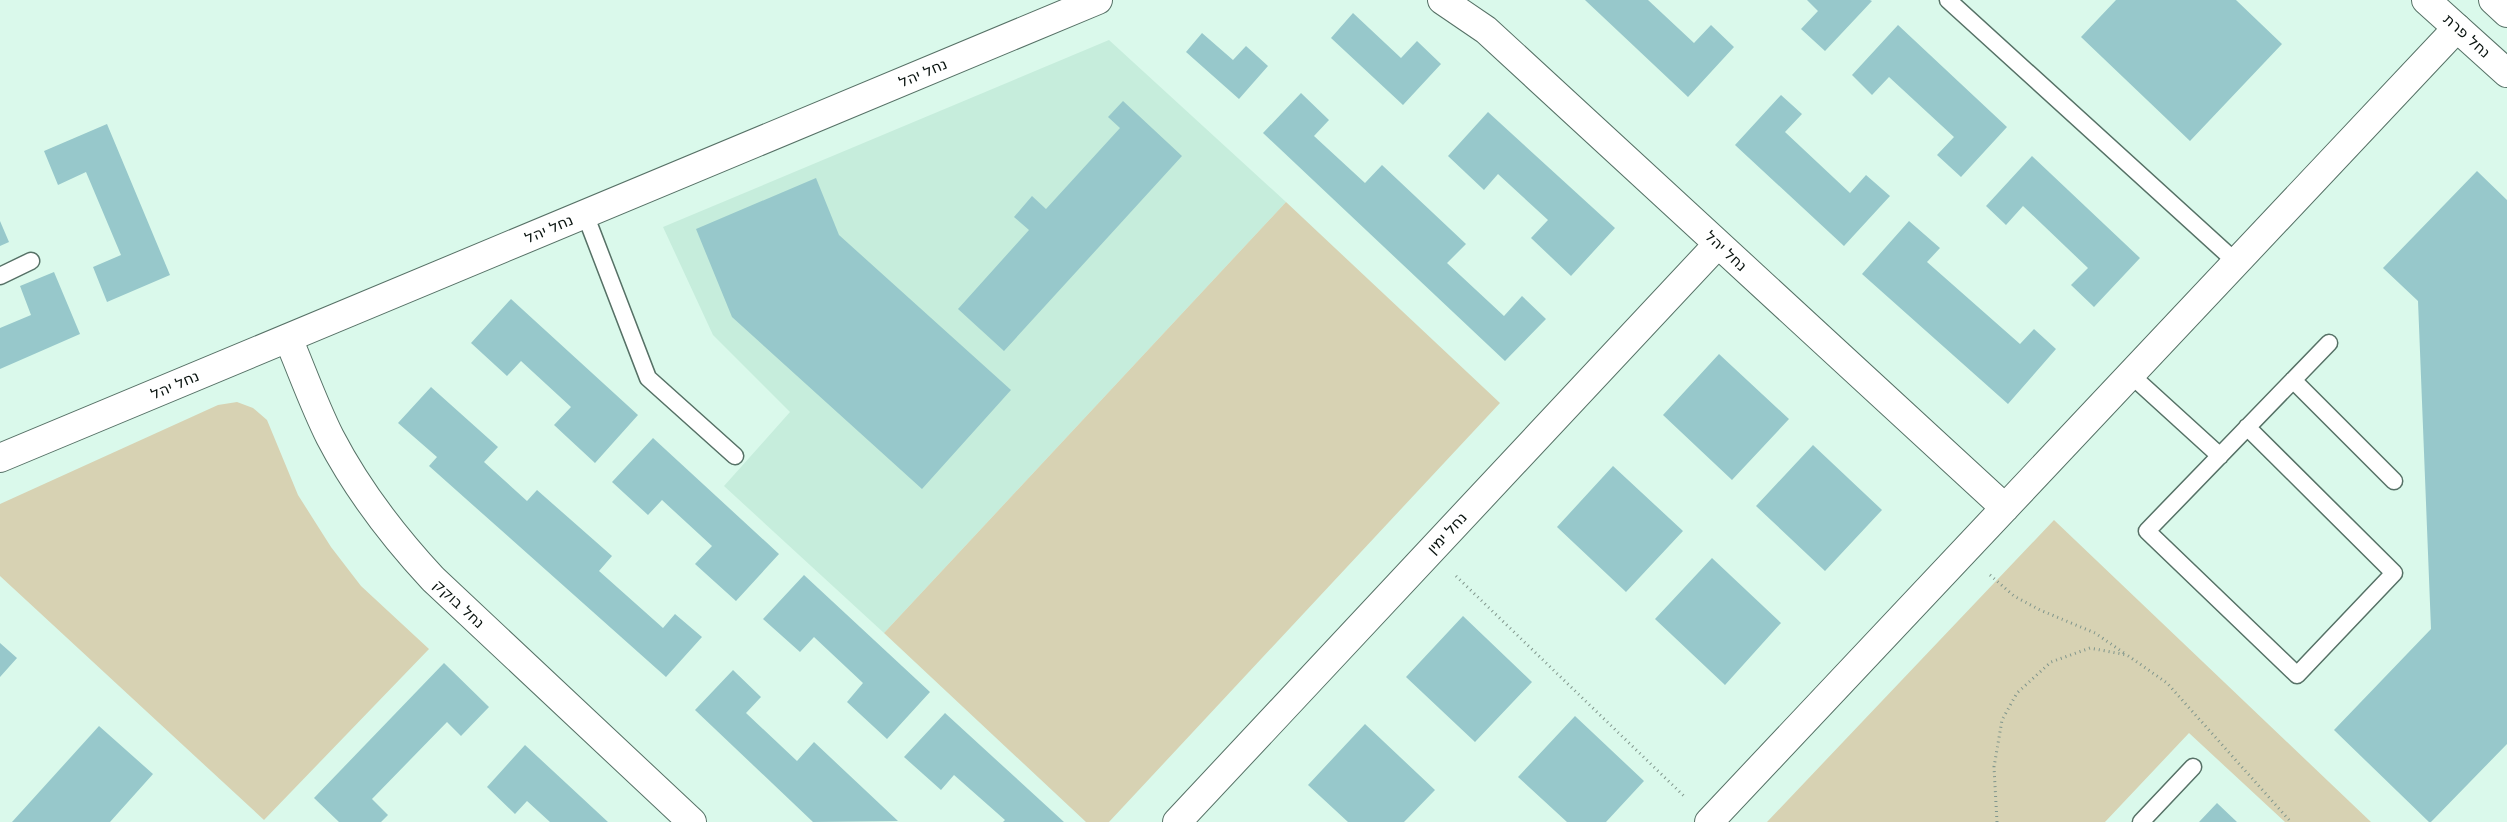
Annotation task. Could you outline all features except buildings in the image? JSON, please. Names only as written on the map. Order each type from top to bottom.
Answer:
[{"type":"street","name":"נחל יהל","points":[[0,458],[1098,0]]},
{"type":"street","name":"נחל יהל","points":[[1442,0],[1486,30],[2005,508]]},
{"type":"street","name":"נחל פרת","points":[[2426,0],[2507,73]]},
{"type":"street","points":[[2493,0],[2507,13]]},
{"type":"street","points":[[1710,822],[2457,28]]},
{"type":"street","name":"נחל ימין","points":[[1177,822],[1718,244]]},
{"type":"street","name":"נחל בוקק","points":[[288,338],[331,438],[375,510],[412,557],[432,579],[692,822]]},
{"type":"lane","points":[[1948,0],[2236,262]]},
{"type":"lane","points":[[585,214],[648,378],[735,456]]},
{"type":"lane","points":[[0,276],[31,261]]},
{"type":"lane","points":[[2247,427],[2394,573],[2297,675],[2147,532],[2247,427],[2329,343]]},
{"type":"lane","points":[[2131,375],[2220,456]]},
{"type":"lane","points":[[2293,380],[2394,481]]},
{"type":"lane","points":[[2141,822],[2193,767]]},
{"type":"path","points":[[1430,551],[1710,822]]},
{"type":"path","points":[[1963,553],[2014,596],[2040,610],[2095,633],[2167,684],[2290,822]]},
{"type":"path","points":[[1997,822],[1994,767],[2002,720],[2017,693],[2051,662],[2090,648],[2127,654]]},
{"type":"shaded area","points":[[1109,40],[1286,202],[884,633],[724,486],[790,412],[713,335],[663,227]]},
{"type":"shaded area","points":[[1286,202],[1500,403],[1109,822],[1086,822],[884,633]]},
{"type":"shaded area","points":[[237,402],[253,408],[267,420],[298,495],[331,547],[361,586],[429,649],[264,820],[0,576],[0,504],[218,405]]},
{"type":"shaded area","points":[[2054,520],[2371,822],[2285,822],[2189,733],[2105,822],[1767,822]]}]
